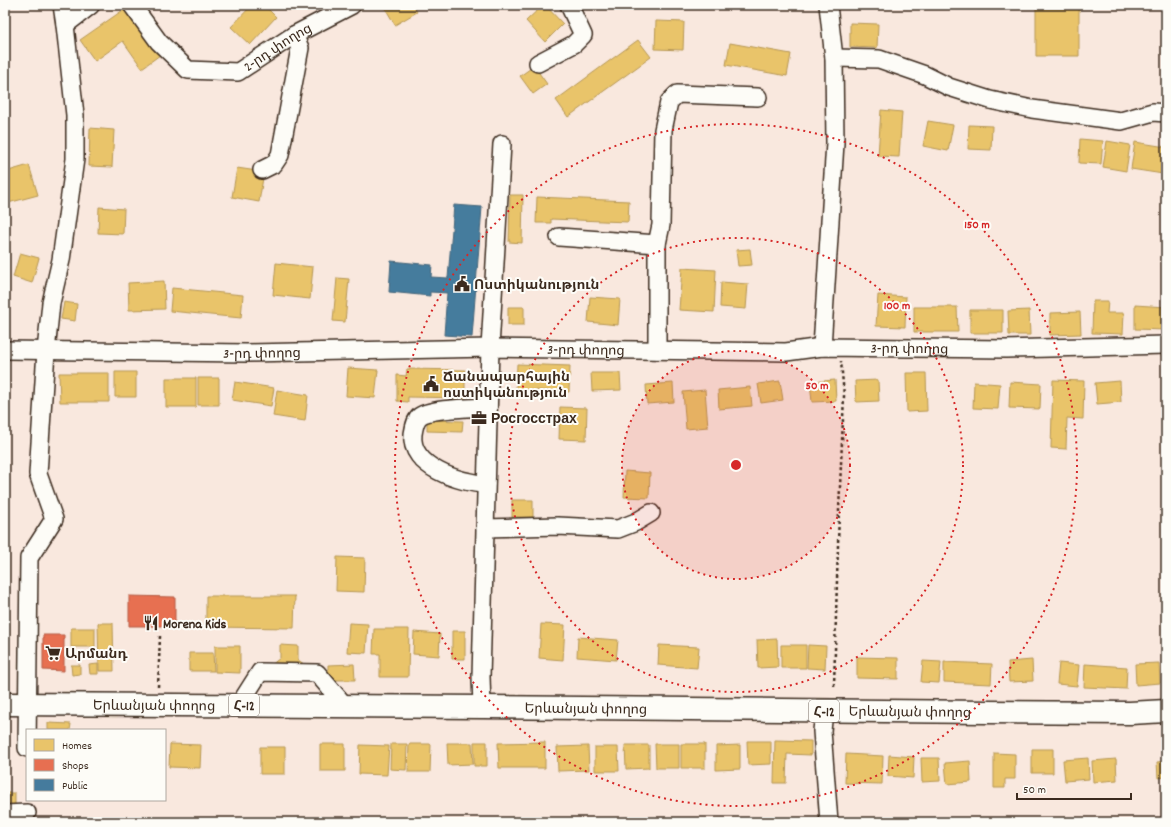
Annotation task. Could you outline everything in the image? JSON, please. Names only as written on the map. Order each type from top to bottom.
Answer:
[{"type":"main road","name":"Երևանյան փողոց","points":[[5,704],[1122,713],[1166,711]]},
{"type":"street","points":[[27,729],[29,666],[29,558],[54,519],[38,474],[46,350],[51,303],[61,260],[75,159],[74,116],[62,5]]},
{"type":"street","points":[[65,25],[91,5]]},
{"type":"street","name":"2-րդ փողոց","points":[[132,5],[159,42],[188,70],[238,72],[294,35],[352,5]]},
{"type":"street","points":[[538,63],[574,44],[583,35],[568,5]]},
{"type":"street","points":[[822,347],[835,143],[834,58],[828,5]]},
{"type":"street","points":[[262,170],[274,164],[280,155],[300,48],[294,35]]},
{"type":"street","points":[[834,58],[879,59],[925,75],[949,87],[990,100],[1032,109],[1121,121],[1153,112],[1166,113]]},
{"type":"street","points":[[658,350],[657,244],[661,225],[663,130],[669,102],[677,94],[758,97]]},
{"type":"street","points":[[482,707],[481,677],[490,348],[502,144]]},
{"type":"street","points":[[559,237],[657,244]]},
{"type":"street","name":"3-րդ փողոց","points":[[5,350],[246,353],[490,348],[786,352],[822,347],[1006,349],[1166,345]]},
{"type":"street","points":[[486,484],[474,483],[446,475],[424,462],[416,450],[413,437],[415,424],[420,416],[431,411],[488,406]]},
{"type":"street","points":[[485,528],[558,526],[618,529],[636,522],[651,513]]},
{"type":"street","points":[[239,705],[260,672],[317,673],[345,706]]},
{"type":"street","points":[[824,711],[822,730],[829,822]]},
{"type":"street","points":[[5,814],[27,812]]},
{"type":"path","points":[[834,686],[844,396],[840,347]]},
{"type":"path","points":[[158,687],[160,636]]},
{"type":"building: Homes","points":[[252,5],[264,5],[276,17],[250,45],[231,27]]},
{"type":"building: Homes","points":[[413,5],[417,12],[395,25],[384,6]]},
{"type":"building: Homes","points":[[543,5],[545,5],[563,24],[545,42],[526,21]]},
{"type":"building: Homes","points":[[859,5],[883,5],[883,6]]},
{"type":"building: Homes","points":[[1036,5],[1079,5],[1079,56],[1036,56]]},
{"type":"building: Homes","points":[[126,8],[160,55],[142,68],[123,41],[95,61],[80,40]]},
{"type":"building: Homes","points":[[656,21],[684,22],[683,50],[655,49]]},
{"type":"building: Homes","points":[[850,23],[878,24],[877,48],[850,47]]},
{"type":"building: Homes","points":[[638,40],[651,57],[568,117],[556,100]]},
{"type":"building: Homes","points":[[730,43],[791,54],[787,76],[726,65]]},
{"type":"building: Homes","points":[[534,66],[547,84],[533,94],[520,76]]},
{"type":"building: Homes","points":[[881,110],[902,112],[899,157],[878,156]]},
{"type":"building: Homes","points":[[928,121],[953,125],[948,151],[923,146]]},
{"type":"building: Homes","points":[[969,125],[992,126],[991,150],[968,149]]},
{"type":"building: Homes","points":[[90,128],[114,130],[112,167],[89,166]]},
{"type":"building: Homes","points":[[1080,139],[1103,141],[1101,164],[1079,163]]},
{"type":"building: Homes","points":[[1107,141],[1130,145],[1126,171],[1103,167]]},
{"type":"building: Homes","points":[[1135,142],[1166,147],[1163,174],[1131,169]]},
{"type":"building: Homes","points":[[29,165],[38,195],[8,203],[5,191],[5,172]]},
{"type":"building: Homes","points":[[237,168],[264,172],[259,202],[232,197]]},
{"type":"building: Homes","points":[[510,195],[523,195],[522,243],[509,242]]},
{"type":"building: Homes","points":[[537,197],[629,201],[628,222],[551,219],[551,223],[536,223]]},
{"type":"building: Homes","points":[[99,207],[124,209],[123,234],[98,233]]},
{"type":"building: Homes","points":[[750,249],[752,265],[738,266],[736,250]]},
{"type":"building: Homes","points":[[20,253],[39,258],[32,283],[13,277]]},
{"type":"building: Homes","points":[[276,263],[313,267],[310,299],[273,295]]},
{"type":"building: Homes","points":[[682,268],[716,270],[714,312],[679,310]]},
{"type":"building: Homes","points":[[337,278],[349,279],[345,322],[333,321]]},
{"type":"building: Homes","points":[[164,281],[165,309],[129,310],[128,283]]},
{"type":"building: Homes","points":[[721,282],[748,284],[746,309],[720,307]]},
{"type":"building: Homes","points":[[172,288],[243,295],[241,318],[170,311]]},
{"type":"building: Homes","points":[[878,295],[906,297],[905,327],[876,326]]},
{"type":"building: Homes","points":[[590,297],[620,299],[618,325],[588,322]]},
{"type":"building: Homes","points":[[1093,301],[1108,301],[1107,313],[1124,313],[1123,334],[1092,333]]},
{"type":"building: Homes","points":[[64,302],[77,304],[75,321],[61,319]]},
{"type":"building: Homes","points":[[1135,305],[1166,307],[1165,330],[1135,329]]},
{"type":"building: Homes","points":[[508,307],[524,307],[524,325],[508,325]]},
{"type":"building: Homes","points":[[914,307],[957,307],[958,332],[914,332]]},
{"type":"building: Homes","points":[[970,310],[1003,310],[1003,333],[970,333]]},
{"type":"building: Homes","points":[[1029,310],[1030,335],[1009,335],[1008,311]]},
{"type":"building: Homes","points":[[1080,312],[1081,334],[1050,335],[1050,313]]},
{"type":"building: Homes","points":[[517,364],[570,366],[569,392],[516,389]]},
{"type":"building: Homes","points":[[348,368],[378,370],[375,398],[346,396]]},
{"type":"building: Homes","points":[[407,369],[465,370],[465,398],[408,397],[408,402],[397,401],[397,375],[406,376]]},
{"type":"building: Homes","points":[[115,372],[136,372],[136,397],[115,397]]},
{"type":"building: Homes","points":[[59,373],[109,373],[109,402],[60,402]]},
{"type":"building: Homes","points":[[591,373],[620,373],[621,390],[592,391]]},
{"type":"building: Homes","points":[[906,373],[926,373],[927,411],[907,412]]},
{"type":"building: Homes","points":[[166,378],[196,378],[196,407],[166,407]]},
{"type":"building: Homes","points":[[198,378],[219,378],[219,405],[198,405]]},
{"type":"building: Homes","points":[[1166,379],[1166,403],[1165,403],[1164,380]]},
{"type":"building: Homes","points":[[835,380],[836,401],[812,402],[810,382]]},
{"type":"building: Homes","points":[[878,380],[879,401],[856,402],[855,381]]},
{"type":"building: Homes","points":[[1053,380],[1084,381],[1083,419],[1067,418],[1066,449],[1051,448]]},
{"type":"building: Homes","points":[[780,381],[783,400],[761,403],[758,384]]},
{"type":"building: Homes","points":[[1120,381],[1121,402],[1097,404],[1095,383]]},
{"type":"building: Homes","points":[[235,382],[274,388],[271,406],[232,400]]},
{"type":"building: Homes","points":[[974,382],[1000,384],[998,409],[973,408]]},
{"type":"building: Homes","points":[[1010,382],[1041,384],[1040,409],[1009,408]]},
{"type":"building: Homes","points":[[673,383],[674,402],[647,404],[646,385]]},
{"type":"building: Homes","points":[[750,387],[752,406],[719,409],[718,390]]},
{"type":"building: Homes","points":[[277,390],[308,395],[305,421],[273,416]]},
{"type":"building: Homes","points":[[705,390],[708,427],[686,429],[683,392]]},
{"type":"building: Homes","points":[[560,407],[587,408],[586,440],[559,439]]},
{"type":"building: Homes","points":[[427,420],[463,421],[462,432],[427,431]]},
{"type":"building: Homes","points":[[625,471],[650,473],[649,498],[624,497]]},
{"type":"building: Homes","points":[[512,500],[533,500],[533,517],[512,517]]},
{"type":"building: Homes","points":[[337,557],[365,558],[364,592],[336,591]]},
{"type":"building: Homes","points":[[206,596],[295,596],[294,628],[206,627]]},
{"type":"building: Homes","points":[[98,623],[113,623],[114,671],[99,671]]},
{"type":"building: Homes","points":[[349,623],[368,624],[366,653],[347,652]]},
{"type":"building: Homes","points":[[541,624],[565,625],[563,660],[539,658]]},
{"type":"building: Homes","points":[[71,628],[95,628],[95,647],[71,647]]},
{"type":"building: Homes","points":[[374,629],[409,629],[408,677],[380,677],[380,654],[373,654]]},
{"type":"building: Homes","points":[[452,631],[465,631],[465,659],[452,659]]},
{"type":"building: Homes","points":[[414,632],[440,634],[439,656],[413,654]]},
{"type":"building: Homes","points":[[578,637],[618,640],[616,660],[577,657]]},
{"type":"building: Homes","points":[[777,639],[778,667],[758,668],[757,640]]},
{"type":"building: Homes","points":[[280,645],[298,646],[298,660],[307,668],[271,665],[280,658]]},
{"type":"building: Homes","points":[[659,645],[699,647],[697,668],[658,665]]},
{"type":"building: Homes","points":[[781,645],[806,645],[806,668],[781,668]]},
{"type":"building: Homes","points":[[808,645],[826,646],[825,669],[807,668]]},
{"type":"building: Homes","points":[[215,646],[240,646],[240,673],[215,672]]},
{"type":"building: Homes","points":[[189,653],[213,653],[214,671],[189,671]]},
{"type":"building: Homes","points":[[857,657],[898,658],[898,679],[857,678]]},
{"type":"building: Homes","points":[[1032,660],[1033,681],[1009,682],[1008,662]]},
{"type":"building: Homes","points":[[923,661],[941,662],[939,683],[921,682]]},
{"type":"building: Homes","points":[[944,662],[992,664],[991,684],[944,682]]},
{"type":"building: Homes","points":[[1059,663],[1079,665],[1077,686],[1057,684]]},
{"type":"building: Homes","points":[[1159,663],[1160,683],[1136,685],[1135,664]]},
{"type":"building: Homes","points":[[98,664],[98,674],[90,674],[89,665]]},
{"type":"building: Homes","points":[[354,664],[355,680],[328,680],[328,665]]},
{"type":"building: Homes","points":[[1085,664],[1127,667],[1126,689],[1084,687]]},
{"type":"building: Homes","points":[[71,665],[80,665],[80,674],[72,675]]},
{"type":"building: Homes","points":[[48,723],[71,724],[70,729],[48,729]]},
{"type":"building: Homes","points":[[775,740],[811,741],[811,755],[787,754],[786,783],[774,783]]},
{"type":"building: Homes","points":[[747,741],[771,741],[771,764],[748,765]]},
{"type":"building: Homes","points":[[474,742],[487,742],[487,766],[474,766]]},
{"type":"building: Homes","points":[[545,742],[545,768],[499,768],[498,743]]},
{"type":"building: Homes","points":[[447,743],[472,743],[473,764],[448,765]]},
{"type":"building: Homes","points":[[170,744],[201,745],[200,768],[169,767]]},
{"type":"building: Homes","points":[[320,744],[345,744],[345,771],[320,771]]},
{"type":"building: Homes","points":[[391,744],[407,744],[406,770],[390,769]]},
{"type":"building: Homes","points":[[409,744],[431,744],[430,772],[408,772]]},
{"type":"building: Homes","points":[[655,744],[679,744],[679,768],[656,768]]},
{"type":"building: Homes","points":[[681,744],[705,744],[705,768],[681,768]]},
{"type":"building: Homes","points":[[360,745],[389,746],[387,775],[359,774]]},
{"type":"building: Homes","points":[[625,745],[649,745],[649,768],[626,769]]},
{"type":"building: Homes","points":[[740,745],[740,769],[716,770],[716,746]]},
{"type":"building: Homes","points":[[588,746],[589,770],[558,771],[557,747]]},
{"type":"building: Homes","points":[[260,747],[285,747],[285,774],[260,774]]},
{"type":"building: Homes","points":[[595,747],[618,747],[619,771],[595,771]]},
{"type":"building: Homes","points":[[1032,749],[1053,749],[1053,773],[1032,773]]},
{"type":"building: Homes","points":[[994,753],[1015,754],[1015,779],[1005,779],[1005,788],[994,788]]},
{"type":"building: Homes","points":[[846,754],[883,756],[882,784],[845,783]]},
{"type":"building: Homes","points":[[889,755],[914,757],[913,778],[888,776]]},
{"type":"building: Homes","points":[[921,758],[939,758],[940,781],[922,782]]},
{"type":"building: Homes","points":[[1088,758],[1089,779],[1065,781],[1063,760]]},
{"type":"building: Homes","points":[[1116,759],[1117,780],[1093,782],[1092,761]]},
{"type":"building: Homes","points":[[970,761],[971,782],[947,784],[945,763]]},
{"type":"building: Homes","points":[[1166,761],[1166,777],[1158,778],[1157,762]]},
{"type":"building: Homes","points":[[5,793],[15,793],[15,806],[5,807]]},
{"type":"building: Shops","points":[[129,596],[175,597],[175,626],[129,626]]},
{"type":"building: Shops","points":[[43,635],[64,635],[64,671],[43,670]]},
{"type":"building: Public","points":[[454,205],[482,207],[472,337],[444,335],[447,293],[430,292],[430,296],[389,292],[391,261],[432,265],[431,277],[448,278]]},
{"type":"place","name":"Ոստիկանություն","points":[[462,284]]},
{"type":"place","name":"Ճանապարհային ոստիկանություն","points":[[431,384]]},
{"type":"place","name":"Росгосстрах","points":[[479,418]]},
{"type":"place","name":"Morena Kids","points":[[151,623]]},
{"type":"place","name":"Արմանդ","points":[[53,653]]}]
